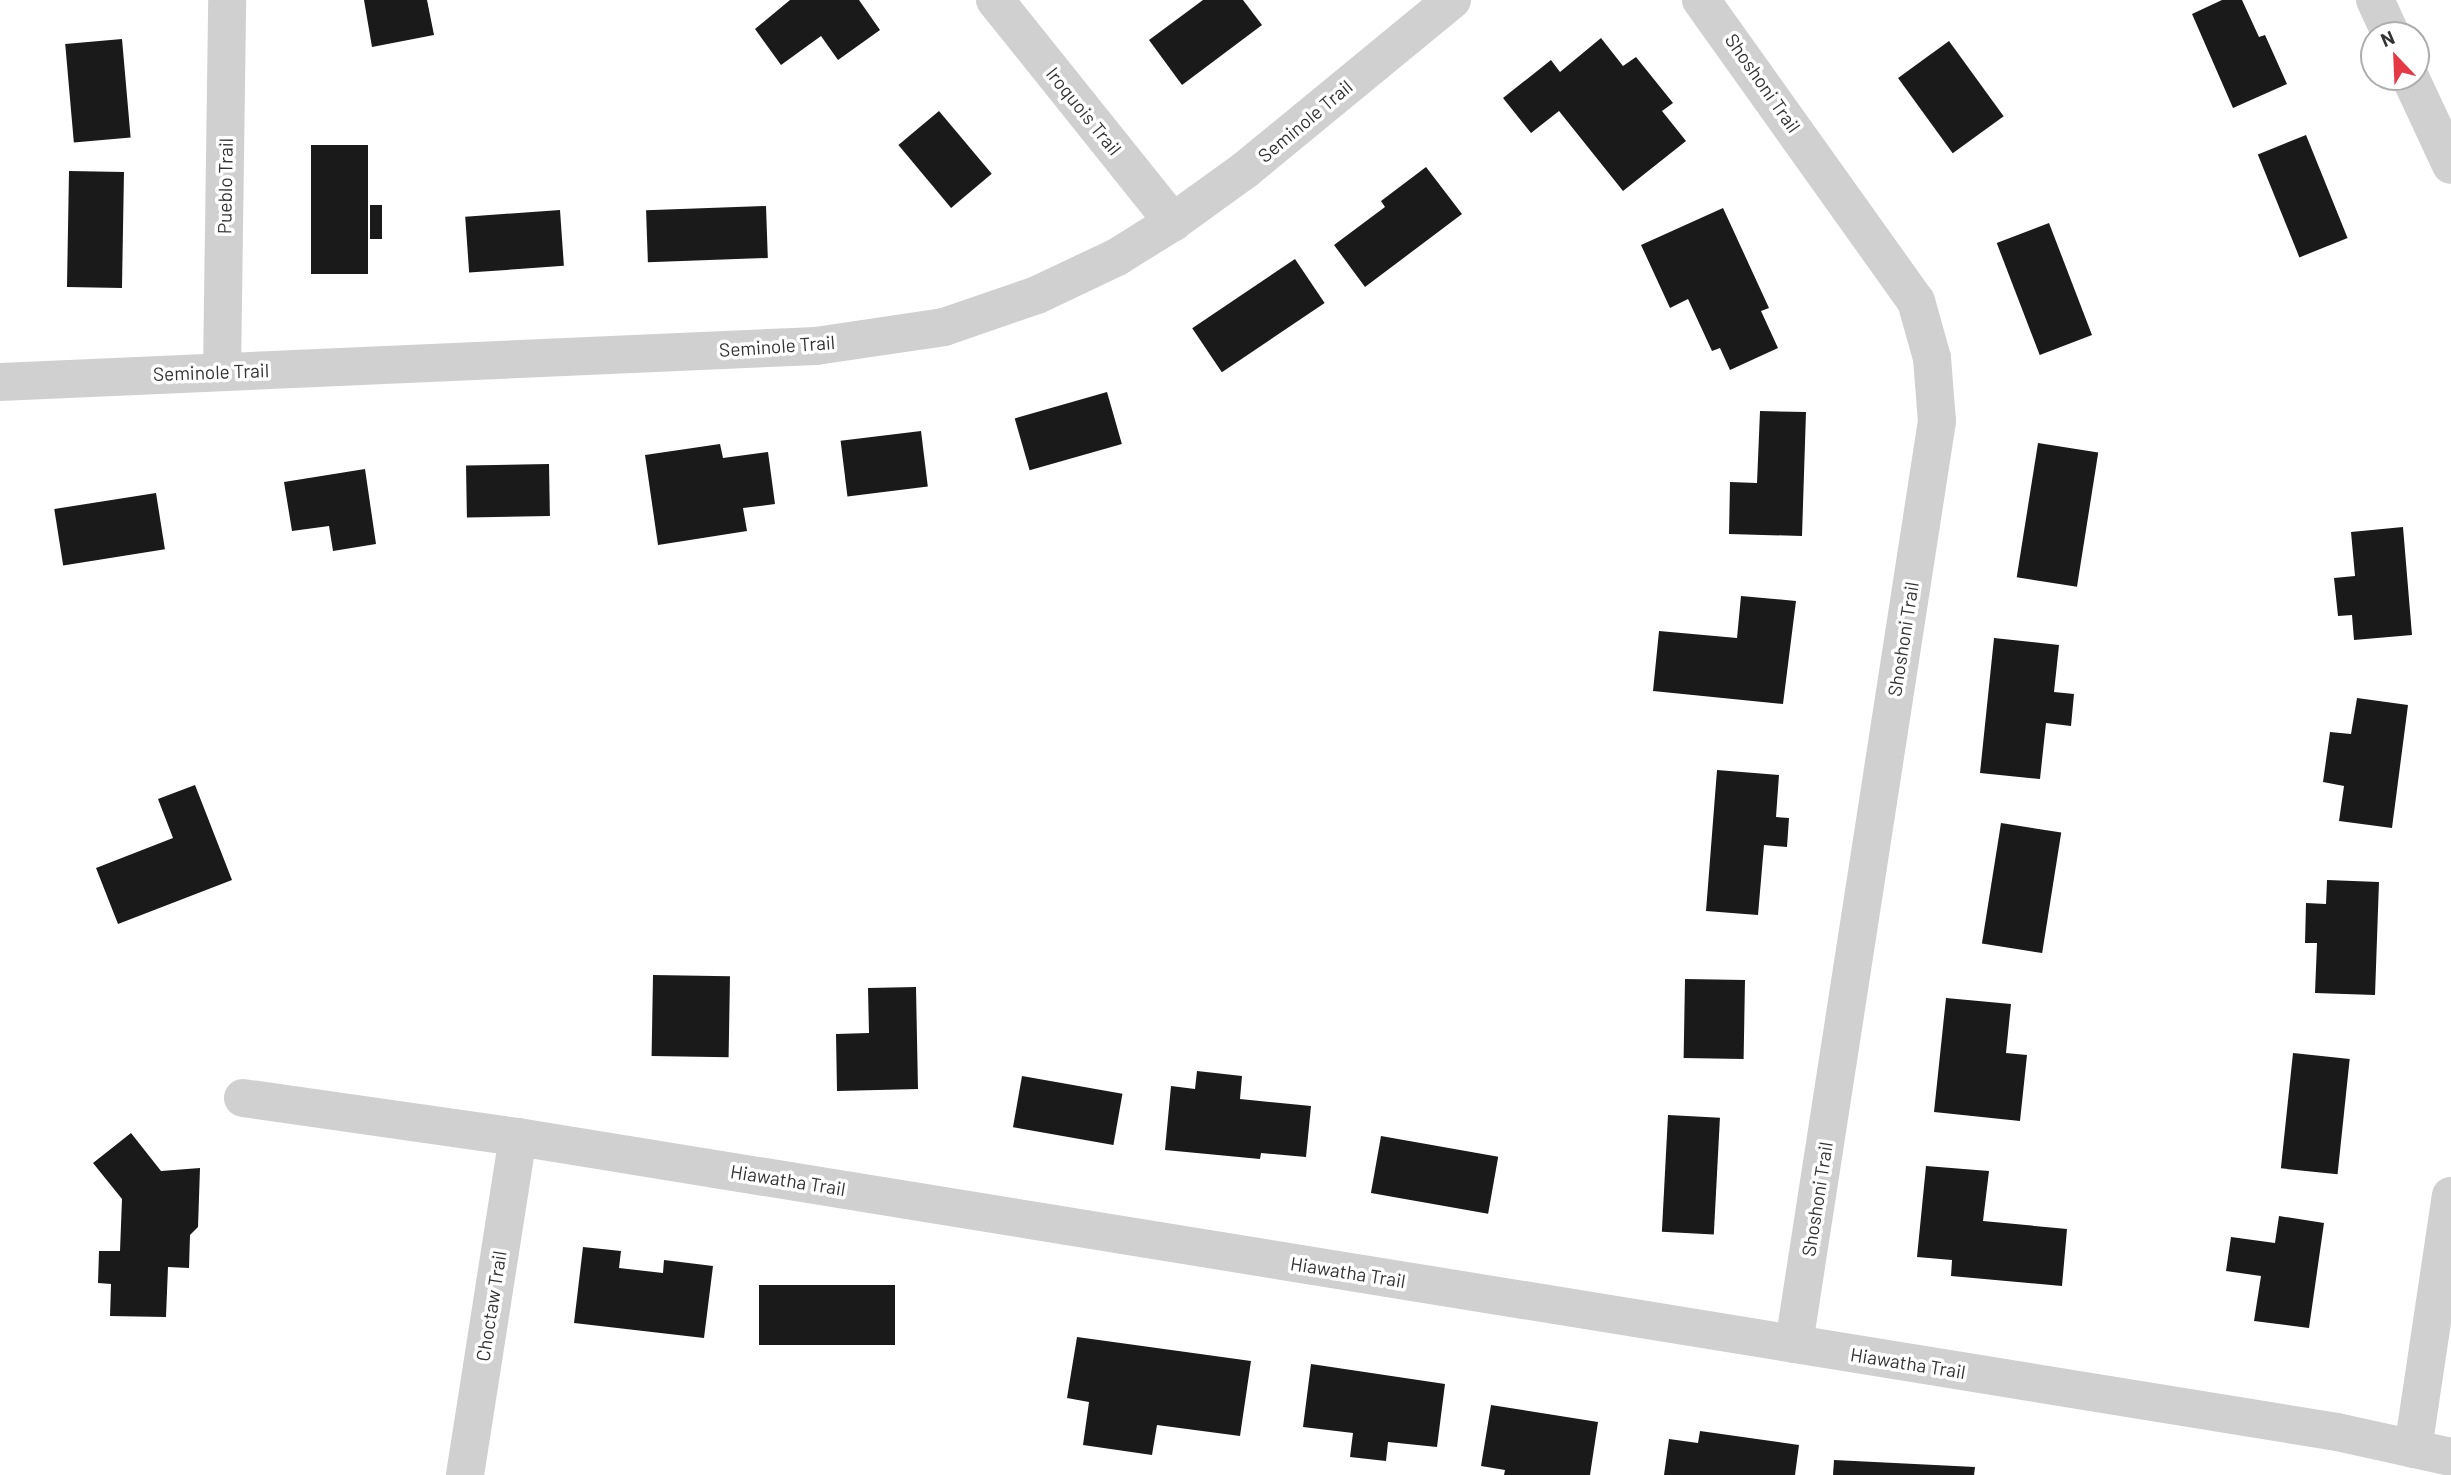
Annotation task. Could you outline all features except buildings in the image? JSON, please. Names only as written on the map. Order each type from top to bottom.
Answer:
[{"type":"street","name":"Pueblo Trail","points":[[222,372],[227,0]]},
{"type":"street","name":"Iroquois Trail","points":[[995,0],[1172,222]]},
{"type":"street","name":"Seminole Trail","points":[[0,382],[816,346],[944,327],[1037,295],[1116,257],[1172,222],[1245,170],[1452,0]]},
{"type":"street","name":"Shoshoni Trail","points":[[1701,0],[1916,301],[1932,358],[1937,421],[1794,1344]]},
{"type":"street","points":[[2375,0],[2385,21]]},
{"type":"street","points":[[2417,91],[2451,165]]},
{"type":"street","name":"Hiawatha Trail","points":[[243,1098],[518,1137],[2337,1432],[2451,1457]]},
{"type":"street","name":"Choctaw Trail","points":[[464,1475],[518,1137]]},
{"type":"street","points":[[2413,1449],[2451,1196]]}]
